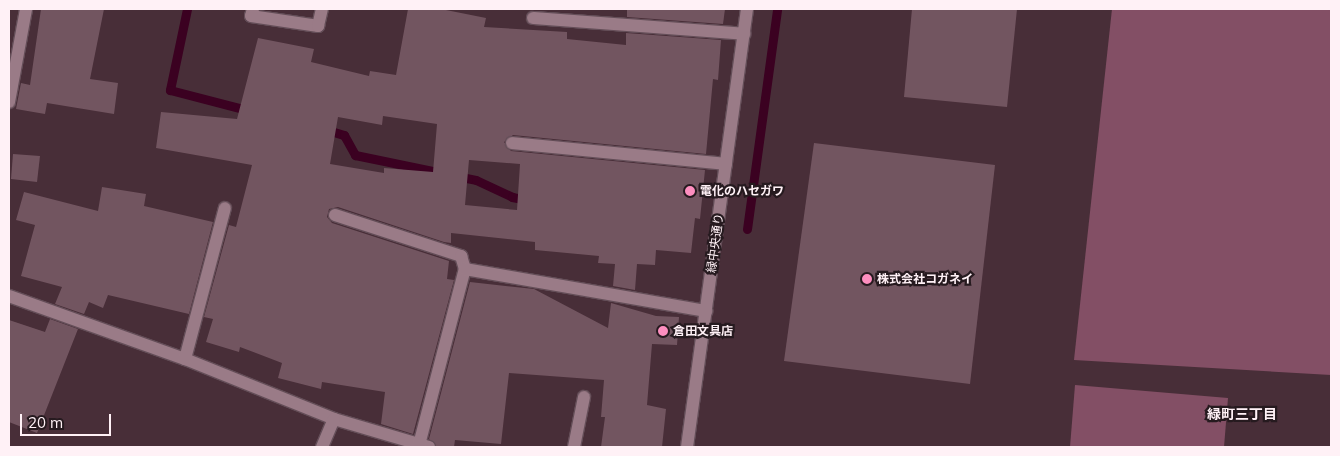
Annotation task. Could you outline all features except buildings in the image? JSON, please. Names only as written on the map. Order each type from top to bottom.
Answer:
[{"type":"street","points":[[10,96],[26,9]]},
{"type":"street","points":[[253,9],[251,16],[318,26],[322,9]]},
{"type":"street","name":"緑中央通り","points":[[687,447],[747,9]]},
{"type":"street","points":[[533,18],[744,34]]},
{"type":"street","points":[[512,143],[726,164]]},
{"type":"street","points":[[185,359],[225,208]]},
{"type":"street","points":[[9,296],[185,359],[334,419],[424,446],[465,269],[461,256],[335,215]]},
{"type":"street","points":[[465,269],[706,312]]},
{"type":"street","points":[[574,447],[584,397]]},
{"type":"street","points":[[322,447],[334,419]]},
{"type":"shaded area","points":[[1112,9],[1331,9],[1331,375],[1074,360]]},
{"type":"shaded area","points":[[1075,385],[1228,398],[1224,447],[1070,447]]},
{"type":"waterway","points":[[187,9],[170,90],[251,111]]},
{"type":"waterway","points":[[747,229],[777,9]]},
{"type":"waterway","points":[[324,129],[344,135],[355,155],[443,173]]},
{"type":"waterway","points":[[456,176],[476,180],[512,197],[528,200]]},
{"type":"place","name":"電化のハセガワ","points":[[690,191]]},
{"type":"place","name":"株式会社コガネイ","points":[[867,279]]},
{"type":"place","name":"倉田文具店","points":[[663,331]]},
{"type":"district","name":"緑町三丁目","points":[[1242,414]]}]
